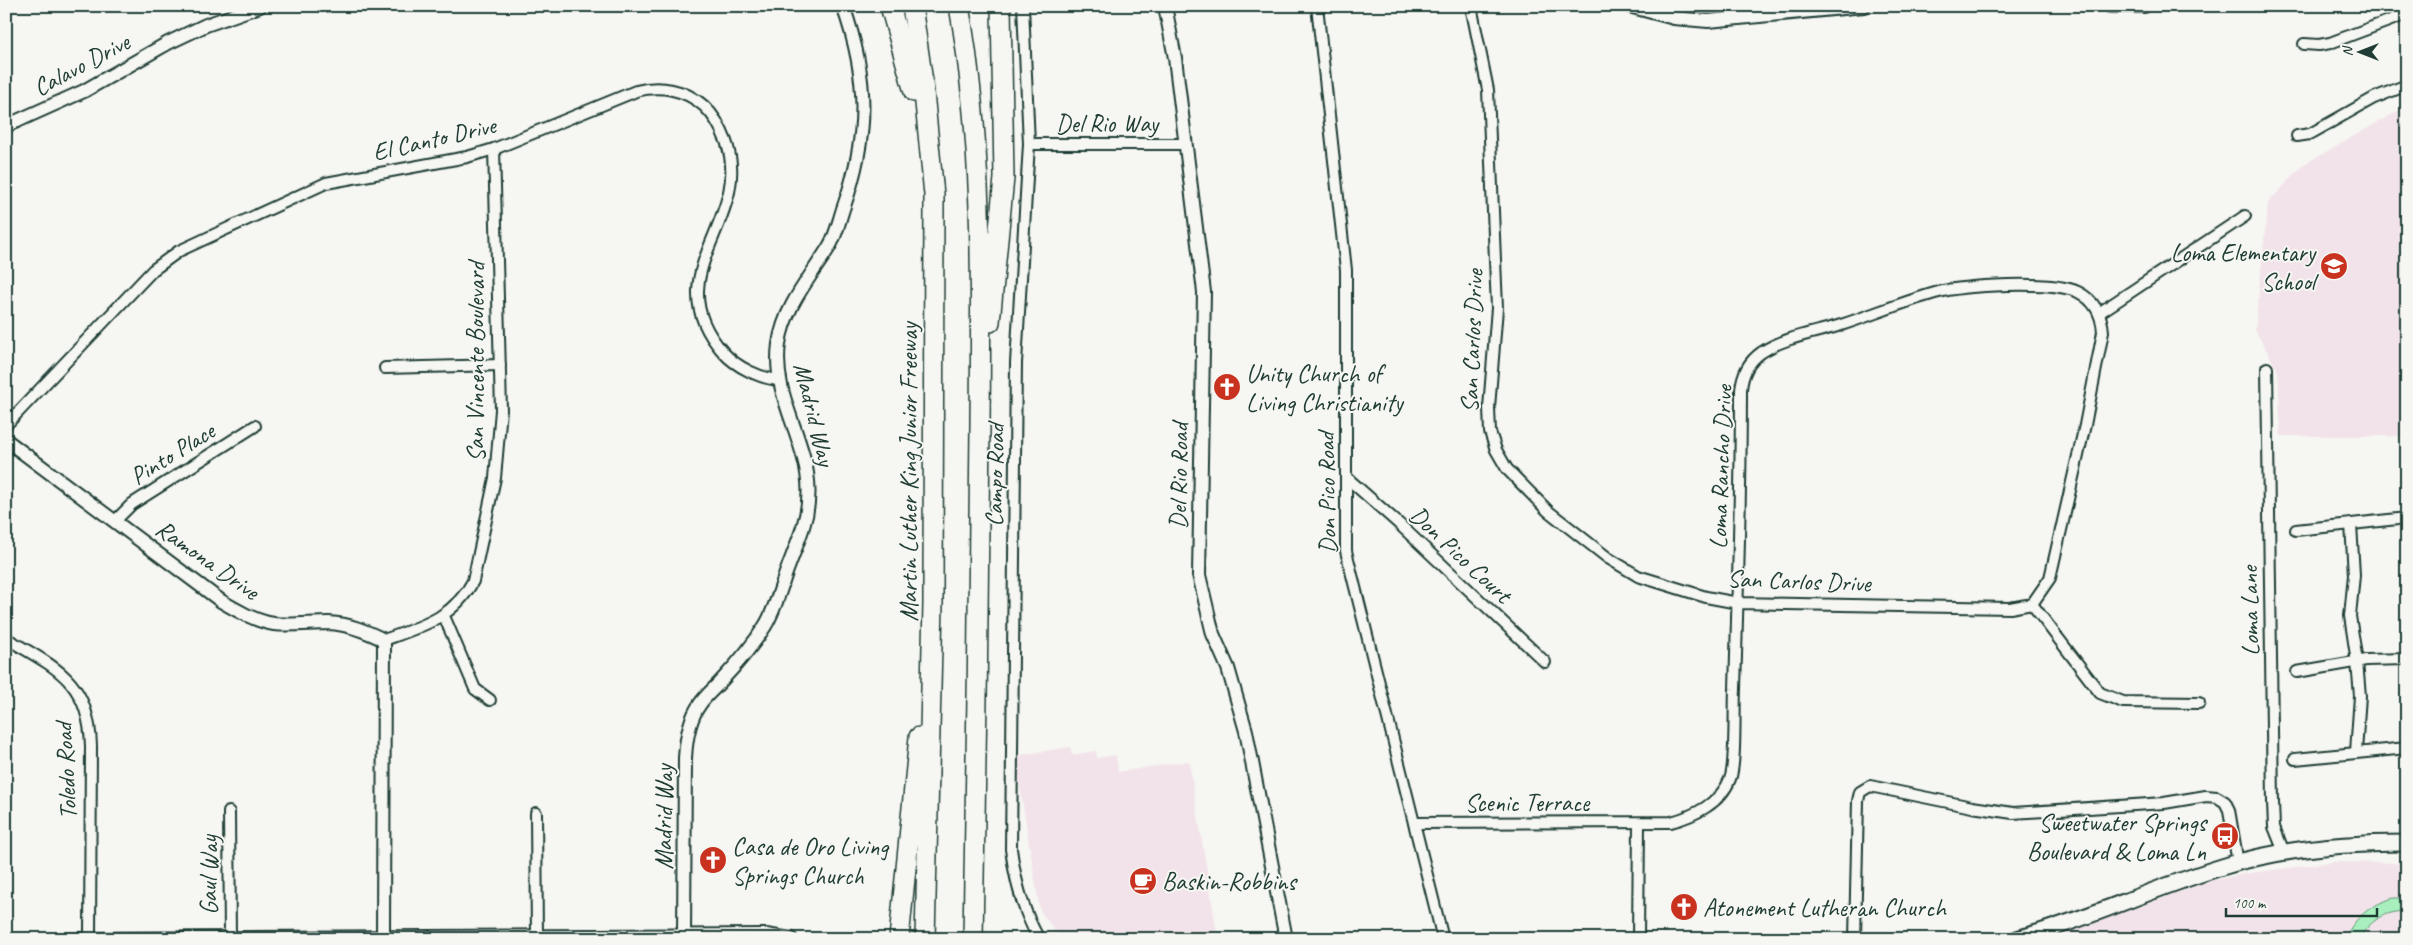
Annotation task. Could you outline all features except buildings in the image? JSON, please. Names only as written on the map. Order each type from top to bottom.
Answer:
[{"type":"highway","points":[[890,6],[905,54],[932,170]]},
{"type":"highway","name":"Martin Luther King Junior Freeway","points":[[912,6],[932,170],[933,604],[925,939]]},
{"type":"highway","points":[[959,6],[975,136],[979,201],[981,387],[973,939]]},
{"type":"highway","points":[[981,387],[991,319],[1004,178],[1001,6]]},
{"type":"highway","points":[[898,939],[933,604]]},
{"type":"highway","points":[[978,661],[985,939]]},
{"type":"main road","points":[[2017,939],[2238,863],[2284,852],[2358,843],[2407,843]]},
{"type":"street","name":"Calavo Drive","points":[[6,126],[84,91],[168,43],[206,25],[260,6]]},
{"type":"street","name":"Madrid Way","points":[[684,937],[685,758],[688,732],[700,704],[751,647],[766,624],[803,526],[808,505],[809,483],[806,459],[780,380],[778,345],[792,303],[830,245],[850,192],[858,156],[863,84],[855,42],[843,6]]},
{"type":"street","name":"Campo Road","points":[[1023,6],[1029,144],[1016,363],[1011,849],[1014,871],[1029,922],[1039,939]]},
{"type":"street","name":"Del Rio Road","points":[[1165,6],[1174,58],[1204,292],[1199,575],[1213,634],[1228,668],[1246,731],[1286,939]]},
{"type":"street","name":"Don Pico Road","points":[[1317,6],[1346,270],[1346,551],[1443,939]]},
{"type":"street","name":"San Carlos Drive","points":[[1471,6],[1488,90],[1497,308],[1489,408],[1490,432],[1496,450],[1507,469],[1548,511],[1608,558],[1638,576],[1706,596],[1738,603],[2010,608],[2032,604]]},
{"type":"street","points":[[1629,6],[1687,20],[1708,21],[1767,11],[1864,6]]},
{"type":"street","points":[[2110,6],[2144,6]]},
{"type":"street","points":[[2304,44],[2319,45],[2330,43],[2407,14]]},
{"type":"street","points":[[2297,136],[2310,134],[2374,98],[2407,85]]},
{"type":"street","name":"El Canto Drive","points":[[6,425],[153,270],[179,251],[326,183],[467,157],[494,149],[644,89],[661,88],[678,91],[700,103],[714,117],[724,136],[730,156],[732,174],[728,197],[699,275],[697,294],[699,313],[712,340],[729,359],[770,379],[780,380]]},
{"type":"street","name":"Del Rio Way","points":[[1029,144],[1185,144]]},
{"type":"street","name":"San Vincente Boulevard","points":[[384,640],[430,624],[444,616],[465,596],[473,581],[498,457],[501,410],[494,149]]},
{"type":"street","points":[[2199,703],[2123,702],[2100,693],[2032,604],[2050,578],[2085,425],[2102,338],[2103,325],[2099,313],[2245,216]]},
{"type":"street","name":"Loma Rancho Drive","points":[[1639,823],[1671,822],[1693,815],[1711,803],[1731,778],[1738,603],[1740,390],[1746,370],[1758,355],[1778,344],[1936,293],[1972,287],[2036,286],[2072,290],[2085,296],[2099,313]]},
{"type":"street","points":[[385,368],[500,365]]},
{"type":"street","name":"Loma Lane","points":[[2267,368],[2273,802],[2274,827],[2284,852]]},
{"type":"street","name":"Pinto Place","points":[[115,520],[132,504],[255,426]]},
{"type":"street","name":"Ramona Drive","points":[[6,440],[222,601],[255,619],[275,624],[341,624],[368,632],[384,640]]},
{"type":"street","name":"Don Pico Court","points":[[1346,478],[1398,523],[1545,662]]},
{"type":"street","points":[[2296,530],[2407,518]]},
{"type":"street","points":[[2351,524],[2354,575],[2350,616],[2360,696],[2356,752]]},
{"type":"street","points":[[444,616],[475,689],[490,700]]},
{"type":"street","name":"Toledo Road","points":[[7,639],[56,668],[78,694],[87,714],[91,746],[90,938]]},
{"type":"street","points":[[382,938],[384,640]]},
{"type":"street","points":[[2298,672],[2357,662],[2407,659]]},
{"type":"street","points":[[2295,759],[2407,748]]},
{"type":"street","points":[[1855,939],[1858,801],[1860,792],[1870,786],[1972,807],[2013,812],[2164,804],[2206,796],[2217,797],[2225,802],[2229,810],[2238,863]]},
{"type":"street","name":"Gaul Way","points":[[229,812],[234,938]]},
{"type":"street","points":[[536,812],[537,938]]},
{"type":"street","name":"Scenic Terrace","points":[[1414,823],[1639,823]]},
{"type":"street","points":[[1638,939],[1639,823]]},
{"type":"street","points":[[68,939],[537,938],[766,935],[790,939]]},
{"type":"shaded area","name":"Loma Elementary School","points":[[2407,106],[2407,436],[2281,436],[2278,371],[2255,330],[2268,203],[2303,165]]},
{"type":"shaded area","points":[[1070,747],[1072,755],[1096,751],[1097,758],[1116,755],[1118,772],[1189,761],[1218,939],[1061,939],[1040,911],[1015,756]]},
{"type":"shaded area","points":[[2333,862],[2407,863],[2407,939],[2049,939],[2210,881],[2250,873]]},
{"type":"green space","points":[[2394,898],[2407,898],[2407,911],[2399,911],[2379,918],[2363,932],[2359,939],[2345,939],[2353,924],[2365,912],[2378,904]]},
{"type":"place","name":"Loma Elementary School","points":[[2334,266]]},
{"type":"place","name":"Unity Church of Living Christianity","points":[[1227,387]]},
{"type":"place","name":"Sweetwater Springs Boulevard & Loma Ln","points":[[2225,836]]},
{"type":"place","name":"Casa de Oro Living Springs Church","points":[[713,860]]},
{"type":"place","name":"Baskin-Robbins","points":[[1143,881]]},
{"type":"place","name":"Atonement Lutheran Church","points":[[1684,907]]}]
